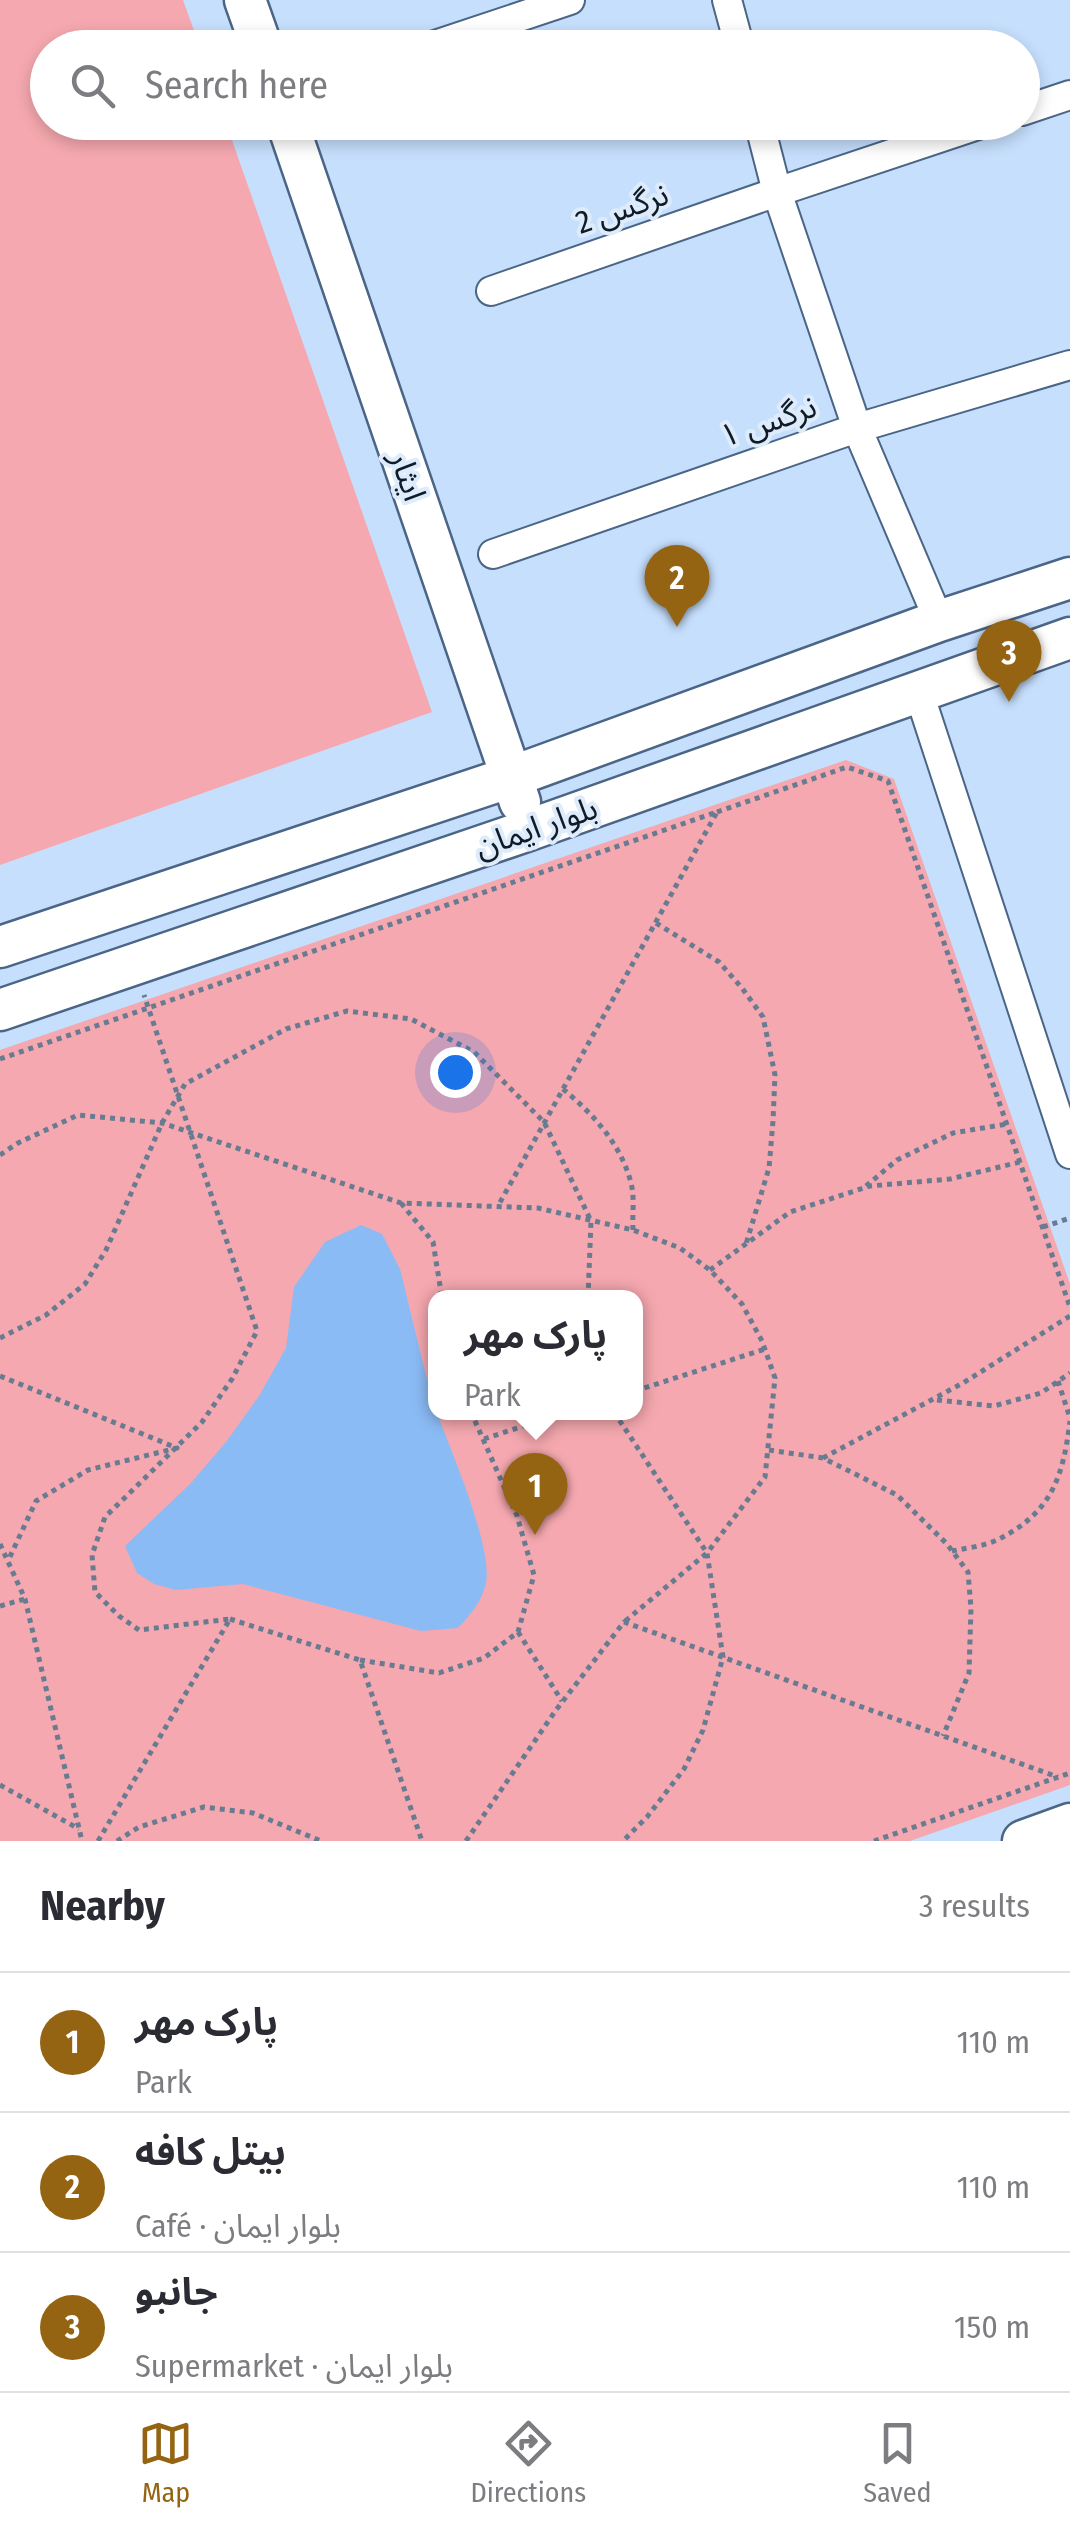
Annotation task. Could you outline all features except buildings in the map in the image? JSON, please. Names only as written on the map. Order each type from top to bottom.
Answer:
[{"type":"street","points":[[245,0],[256,30]]},
{"type":"street","points":[[480,30],[570,0]]},
{"type":"street","points":[[728,0],[736,30]]},
{"type":"street","points":[[1040,105],[1070,96]]},
{"type":"street","name":"ایثار","points":[[293,140],[529,830]]},
{"type":"street","points":[[763,140],[776,192],[857,428],[940,622]]},
{"type":"street","name":"نرگس 2","points":[[491,291],[933,140]]},
{"type":"street","name":"نرگس ۱","points":[[493,554],[857,428],[1070,365]]},
{"type":"street","name":"بلوار ایمان","points":[[0,947],[511,777],[1070,578]]},
{"type":"street","name":"بلوار ایمان","points":[[0,1010],[529,830],[1070,638]]},
{"type":"street","points":[[918,690],[1070,1154]]},
{"type":"street","points":[[1023,1841],[1070,1824]]},
{"type":"path","points":[[0,1059],[847,767],[888,781],[1070,1307]]},
{"type":"path","points":[[498,1206],[717,812]]},
{"type":"path","points":[[655,922],[719,962],[763,1017],[774,1075],[773,1121],[769,1168],[746,1244]]},
{"type":"path","points":[[148,1008],[257,1331],[232,1379],[202,1422],[105,1517],[92,1556],[95,1592],[138,1630],[230,1619],[360,1660],[439,1673],[484,1658],[518,1632],[534,1575],[518,1516],[475,1420]]},
{"type":"path","points":[[0,1338],[46,1315],[84,1284],[106,1250],[162,1124],[185,1084],[286,1030],[347,1011],[411,1019],[474,1052],[544,1122],[591,1221],[588,1290]]},
{"type":"path","points":[[563,1089],[590,1112],[616,1146],[632,1185],[632,1230]]},
{"type":"path","points":[[0,1155],[78,1115],[162,1124],[401,1204],[538,1208],[632,1230],[680,1248],[710,1270],[742,1304],[775,1378],[765,1477],[707,1553],[624,1622],[562,1701],[466,1841]]},
{"type":"path","points":[[862,1189],[898,1160],[952,1133],[1007,1124]]},
{"type":"path","points":[[710,1270],[790,1212],[862,1189],[950,1179],[1020,1162]]},
{"type":"path","points":[[401,1204],[433,1242],[441,1290]]},
{"type":"path","points":[[1042,1228],[1070,1218]]},
{"type":"path","points":[[823,1458],[933,1400],[1070,1316]]},
{"type":"path","points":[[643,1388],[765,1349]]},
{"type":"path","points":[[933,1400],[994,1406],[1041,1393],[1070,1373]]},
{"type":"path","points":[[0,1376],[176,1448]]},
{"type":"path","points":[[952,1551],[996,1541],[1025,1522],[1051,1497],[1066,1459],[1070,1420],[1058,1381]]},
{"type":"path","points":[[483,1439],[541,1420]]},
{"type":"path","points":[[619,1420],[707,1553],[723,1657],[703,1730],[684,1769],[623,1841]]},
{"type":"path","points":[[8,1561],[36,1501],[88,1470],[176,1448]]},
{"type":"path","points":[[768,1450],[823,1458],[897,1494],[968,1572],[970,1673],[943,1736]]},
{"type":"path","points":[[0,1544],[25,1599],[82,1841]]},
{"type":"path","points":[[0,1606],[25,1599]]},
{"type":"path","points":[[98,1841],[230,1619]]},
{"type":"path","points":[[624,1622],[1058,1778]]},
{"type":"path","points":[[518,1632],[562,1701]]},
{"type":"path","points":[[360,1660],[422,1841]]},
{"type":"path","points":[[874,1841],[1070,1774]]},
{"type":"path","points":[[0,1785],[79,1829]]},
{"type":"path","points":[[117,1841],[139,1827],[204,1806],[254,1813],[321,1841]]},
{"type":"shaded area","points":[[0,0],[183,0],[194,30],[30,30],[30,140],[232,140],[432,712],[0,865]]},
{"type":"shaded area","points":[[846,760],[894,779],[1070,1284],[1070,1785],[910,1841],[0,1841],[0,1050]]},
{"type":"water","points":[[361,1225],[382,1234],[400,1269],[428,1383],[428,1420],[440,1420],[483,1547],[484,1590],[458,1628],[421,1631],[243,1584],[176,1590],[154,1584],[137,1573],[125,1546],[190,1484],[259,1396],[286,1348],[294,1287],[325,1242]]},
{"type":"place","name":"بیتل کافه","points":[[677,627]]},
{"type":"place","name":"جانبو","points":[[1009,702]]},
{"type":"place","name":"پارک مهر","points":[[535,1535]]}]
